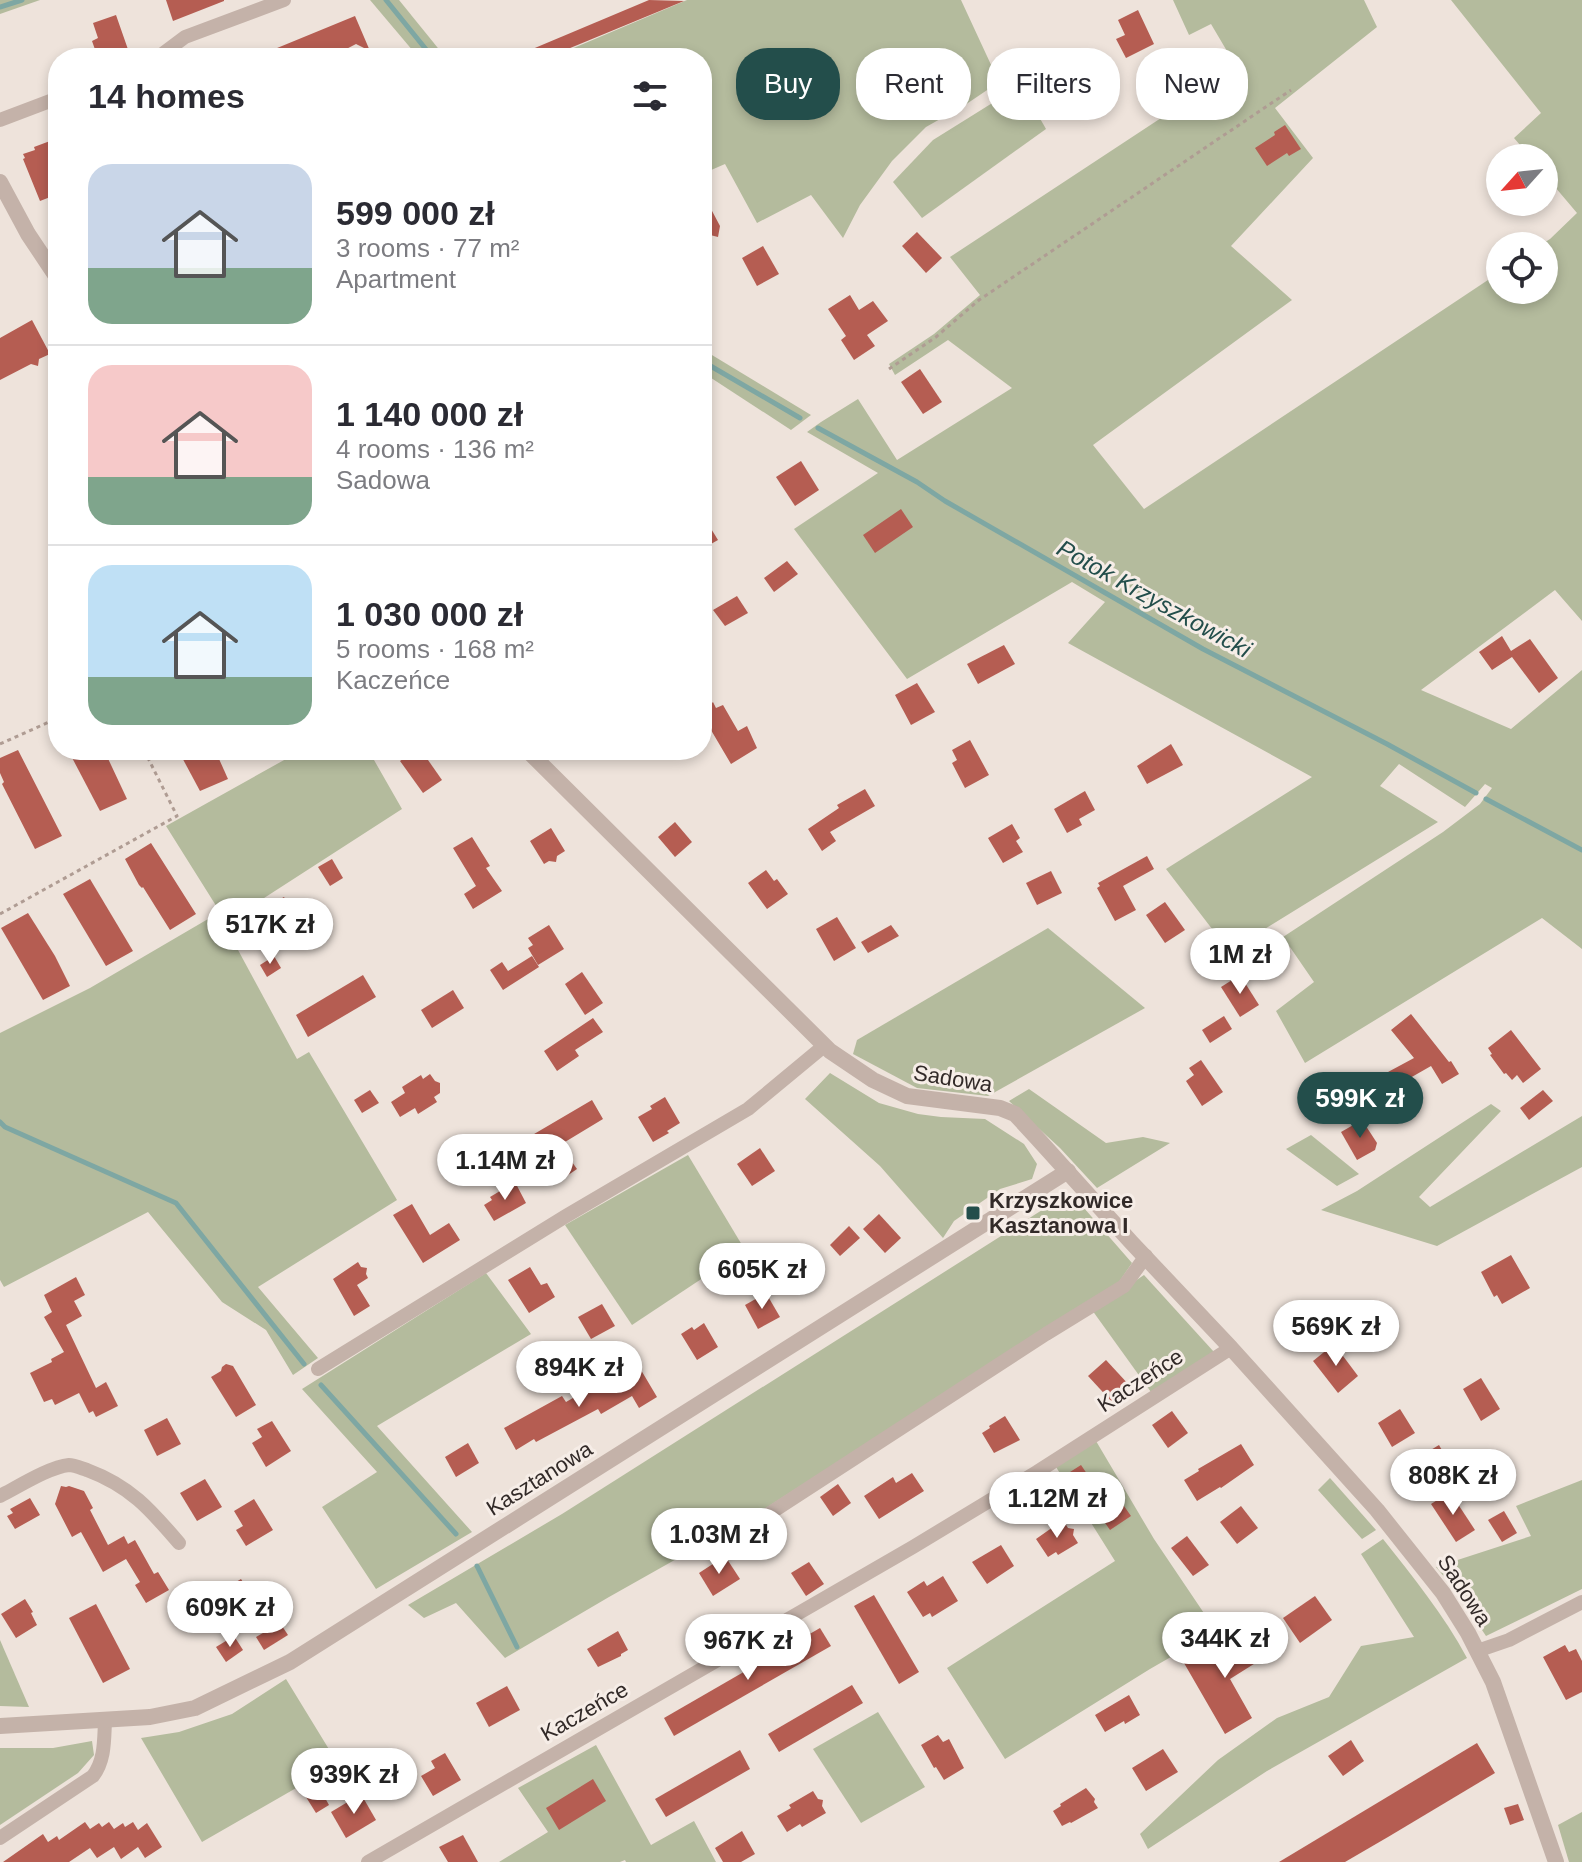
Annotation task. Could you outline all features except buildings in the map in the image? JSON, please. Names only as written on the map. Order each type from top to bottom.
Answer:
[{"type":"street","points":[[170,48],[185,37],[284,0]]},
{"type":"street","points":[[0,120],[48,102]]},
{"type":"street","points":[[0,182],[48,264]]},
{"type":"street","name":"Sadowa","points":[[537,760],[824,1046],[873,1080],[907,1096],[1000,1108],[1015,1114],[1068,1171],[1377,1510],[1443,1593],[1493,1682],[1556,1862]]},
{"type":"street","points":[[318,1369],[554,1223],[748,1109],[824,1046]]},
{"type":"street","name":"Kasztanowa","points":[[0,1726],[150,1717],[195,1708],[290,1662],[1068,1171]]},
{"type":"street","points":[[738,1534],[1124,1286],[1146,1256]]},
{"type":"street","name":"Kaczeńce","points":[[368,1862],[900,1555],[1231,1348]]},
{"type":"street","points":[[0,1496],[46,1473],[70,1465],[109,1478],[137,1498],[179,1543]]},
{"type":"street","points":[[1477,1651],[1511,1639],[1582,1602]]},
{"type":"street","points":[[0,1838],[93,1776],[103,1757],[105,1721]]},
{"type":"path","points":[[889,369],[936,337],[979,300],[1291,90]]},
{"type":"path","points":[[0,744],[48,722]]},
{"type":"path","points":[[0,914],[177,816],[149,760]]},
{"type":"green space","points":[[0,0],[40,0],[0,14]]},
{"type":"green space","points":[[370,0],[399,0],[438,48],[411,48]]},
{"type":"green space","points":[[687,0],[961,0],[987,56],[987,90],[971,101],[971,48],[856,48],[856,120],[938,120],[926,127],[892,161],[860,205],[843,238],[811,195],[757,223],[725,164],[712,170],[712,48],[574,48]]},
{"type":"green space","points":[[1173,0],[1364,0],[1377,27],[1275,108],[1313,158],[1231,246],[1292,300],[1093,445],[1144,509],[1486,281],[1486,304],[1558,304],[1557,232],[1577,213],[1558,191],[1558,144],[1519,144],[1514,138],[1541,113],[1451,0],[1582,0],[1582,621],[1555,590],[1421,690],[1511,729],[1582,670],[1582,949],[1542,918],[1305,1063],[1276,1011],[1314,982],[1283,937],[1443,832],[1480,804],[1492,788],[1485,784],[1465,807],[1399,764],[1380,786],[1438,822],[1229,951],[1166,869],[1312,777],[1068,643],[1105,602],[1072,582],[907,679],[794,529],[878,473],[807,432],[821,422],[858,399],[897,460],[1012,388],[948,340],[895,375],[889,364],[934,334],[980,295],[950,257],[1158,120],[1248,120],[1248,48],[1225,48],[1211,24],[1189,35]]},
{"type":"green space","points":[[987,106],[987,120],[1041,120],[1046,129],[922,218],[893,182],[933,140],[965,120],[971,120],[971,116]]},
{"type":"green space","points":[[712,355],[811,415],[791,430],[712,379]]},
{"type":"green space","points":[[284,760],[374,760],[402,809],[224,924],[297,1059],[309,1052],[397,1200],[258,1287],[318,1358],[293,1375],[266,1330],[222,1302],[148,1212],[4,1287],[0,1280],[0,1033],[90,988],[220,912],[166,826]]},
{"type":"green space","points":[[1048,928],[1145,1008],[988,1096],[917,1088],[853,1054],[857,1040]]},
{"type":"green space","points":[[830,1073],[879,1103],[918,1114],[985,1119],[1024,1144],[1037,1164],[1032,1179],[1000,1189],[954,1221],[943,1238],[880,1166],[805,1099]]},
{"type":"green space","points":[[1029,1089],[1106,1143],[1143,1137],[1170,1143],[1097,1188],[1060,1148],[1009,1101]]},
{"type":"green space","points":[[1491,1104],[1501,1111],[1419,1197],[1430,1207],[1582,1116],[1582,1167],[1437,1246],[1321,1210],[1357,1191]]},
{"type":"green space","points":[[1311,1135],[1359,1174],[1337,1186],[1286,1149]]},
{"type":"green space","points":[[688,1155],[745,1250],[632,1325],[565,1225]]},
{"type":"green space","points":[[1058,1200],[1084,1208],[1132,1263],[1119,1282],[758,1513],[505,1658],[456,1603],[424,1618],[408,1605],[562,1514]]},
{"type":"green space","points":[[486,1273],[531,1334],[377,1426],[472,1532],[376,1589],[322,1507],[377,1472],[302,1389]]},
{"type":"green space","points":[[1144,1275],[1214,1352],[1151,1392],[1092,1310]]},
{"type":"green space","points":[[1096,1441],[1154,1539],[1216,1631],[1005,1759],[947,1668],[1115,1561],[1056,1467]]},
{"type":"green space","points":[[1330,1478],[1376,1530],[1362,1539],[1318,1490]]},
{"type":"green space","points":[[1582,1480],[1582,1589],[1486,1636],[1436,1567],[1531,1536],[1516,1506]]},
{"type":"green space","points":[[1383,1539],[1438,1611],[1467,1658],[1267,1771],[1148,1849],[1140,1834],[1218,1760],[1277,1718],[1329,1697],[1361,1646],[1414,1637],[1361,1554]]},
{"type":"green space","points":[[0,1640],[29,1707],[0,1706]]},
{"type":"green space","points":[[286,1679],[338,1764],[202,1842],[141,1738],[179,1732],[232,1714]]},
{"type":"green space","points":[[878,1712],[925,1787],[861,1823],[813,1749]]},
{"type":"green space","points":[[92,1741],[94,1755],[78,1773],[0,1825],[0,1748],[53,1748]]},
{"type":"green space","points":[[596,1745],[651,1845],[694,1821],[716,1862],[499,1862],[548,1832],[518,1788]]},
{"type":"green space","points":[[1582,1812],[1582,1862],[1569,1862],[1558,1825]]},
{"type":"waterway","name":"Potok Krzyszkowicki","points":[[0,7],[22,0]]},
{"type":"waterway","name":"Potok Krzyszkowicki","points":[[386,0],[425,48]]},
{"type":"waterway","points":[[712,367],[800,418]]},
{"type":"waterway","name":"Potok Krzyszkowicki","points":[[818,428],[917,482],[1203,649],[1476,793]]},
{"type":"waterway","name":"Potok Krzyszkowicki","points":[[1486,799],[1582,850]]},
{"type":"waterway","points":[[0,1122],[5,1127],[176,1203],[304,1364]]},
{"type":"waterway","points":[[321,1385],[456,1534]]},
{"type":"waterway","points":[[477,1566],[517,1647]]},
{"type":"place","name":"Krzyszkowice Kasztanowa I","points":[[973,1213]]}]
